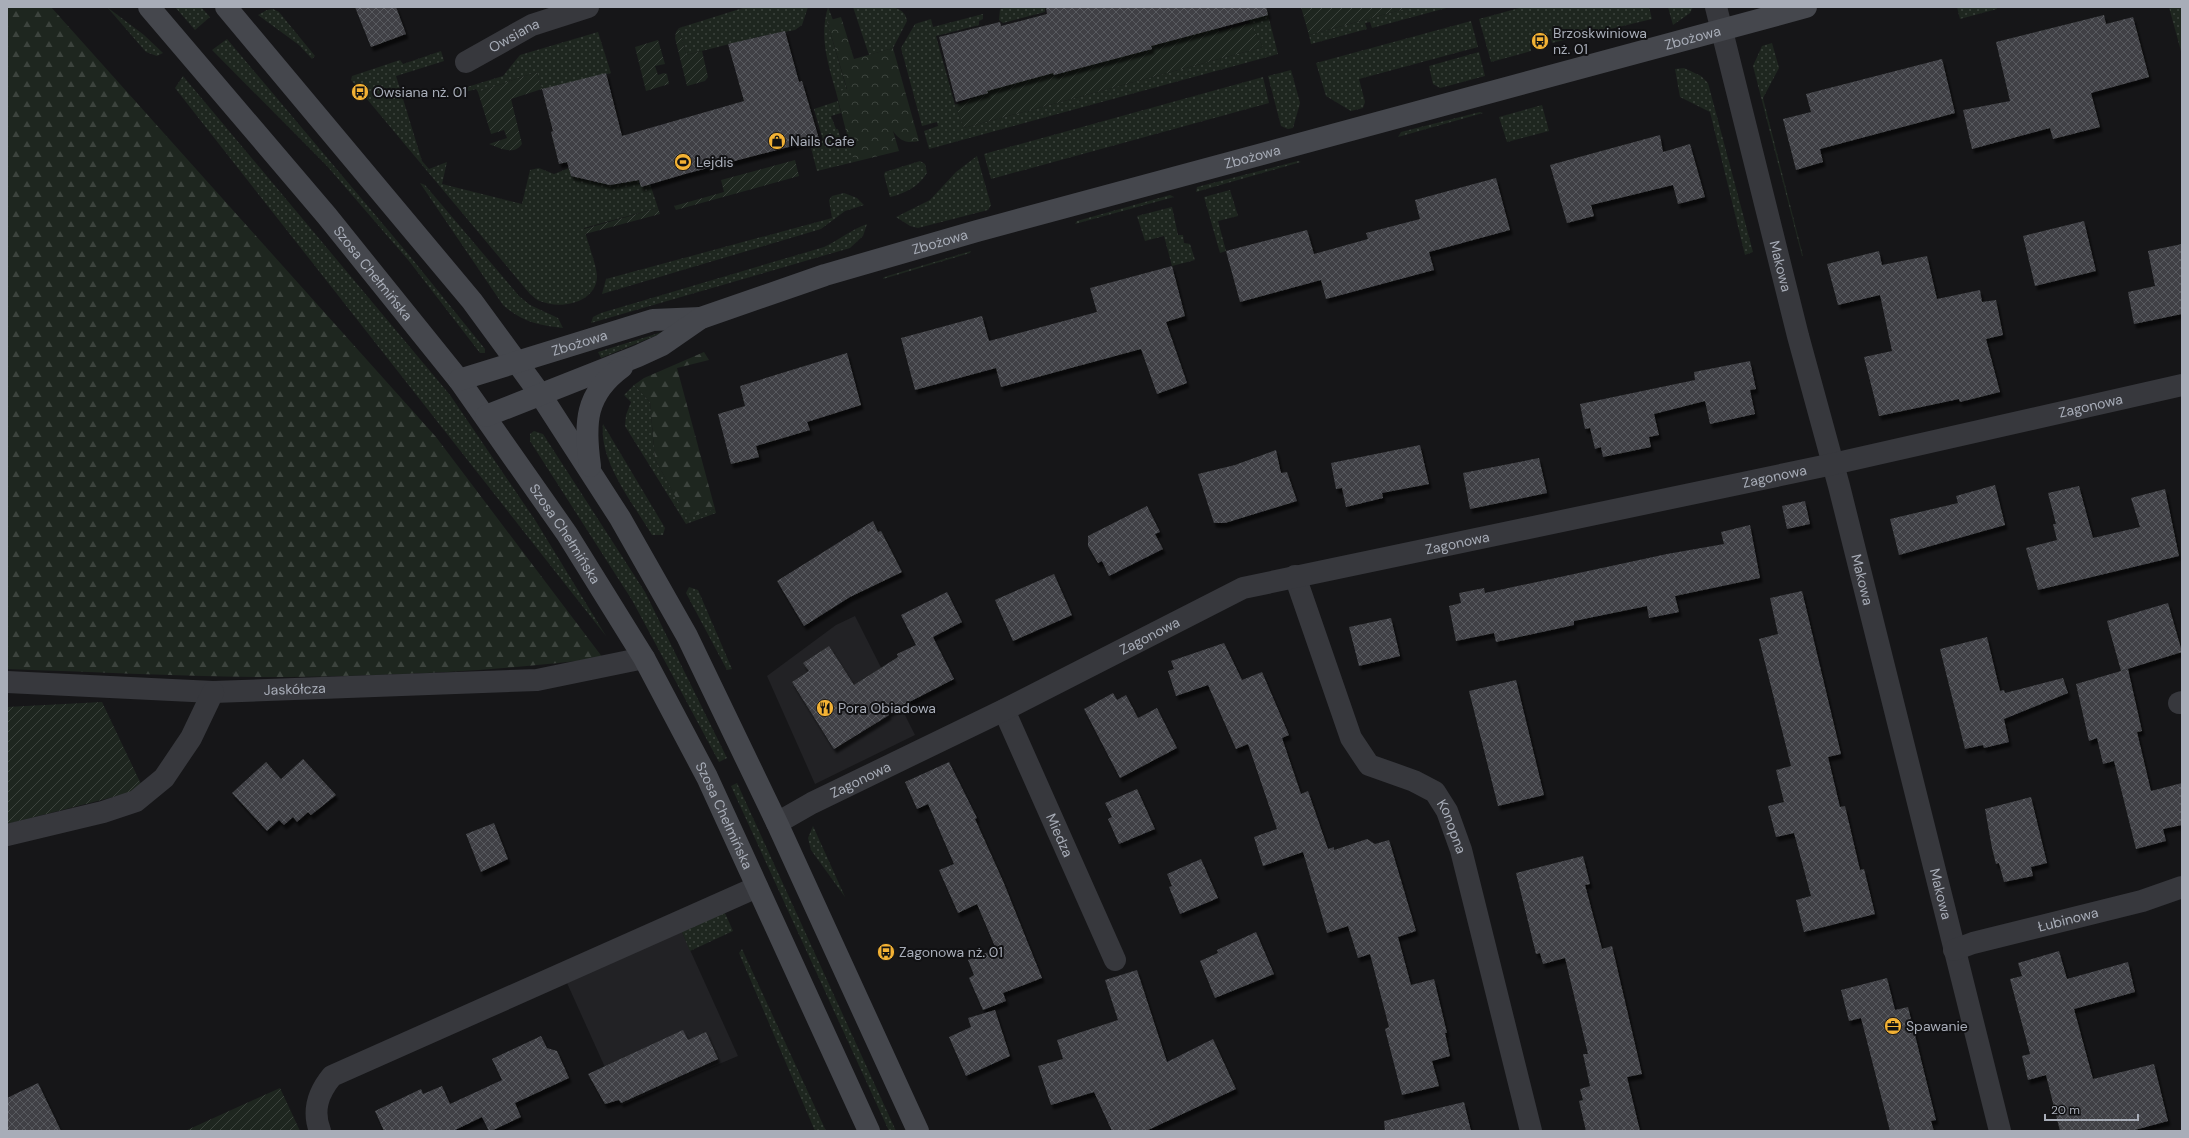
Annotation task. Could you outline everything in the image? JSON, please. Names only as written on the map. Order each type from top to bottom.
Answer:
[{"type":"main road","name":"Szosa Chełmińska","points":[[149,7],[327,216],[459,380],[486,416],[567,534],[644,658],[707,777],[869,1131]]},
{"type":"main road","points":[[226,7],[428,247],[518,362],[620,518],[687,636],[777,823],[918,1131]]},
{"type":"main road","name":"Zbożowa","points":[[486,416],[638,356],[662,345],[701,318],[825,275],[963,235],[1722,28],[1806,7]]},
{"type":"main road","name":"Zbożowa","points":[[459,380],[653,320],[701,318]]},
{"type":"main road","name":"Zbożowa","points":[[592,473],[587,436],[592,401],[611,376],[638,356]]},
{"type":"street","name":"Owsiana","points":[[466,62],[532,25],[588,7]]},
{"type":"street","name":"Makowa","points":[[1716,7],[1796,328],[1833,464],[2000,1131]]},
{"type":"street","name":"Zagonowa","points":[[777,823],[812,803],[1004,710],[1243,588],[1833,464],[2182,385]]},
{"type":"street","name":"Konopna","points":[[1295,576],[1351,738],[1369,765],[1414,781],[1435,792],[1447,811],[1461,850],[1531,1131]]},
{"type":"street","name":"Jaskółcza","points":[[7,682],[213,692],[537,680],[644,658]]},
{"type":"street","points":[[7,836],[103,812],[136,801],[164,778],[191,738],[213,692]]},
{"type":"street","name":"Miedza","points":[[1004,710],[1115,960]]},
{"type":"street","points":[[320,1131],[315,1120],[316,1103],[323,1087],[332,1076],[757,887]]},
{"type":"street","name":"Łubinowa","points":[[1954,950],[1973,943],[2142,901],[2182,887]]},
{"type":"shaded area","points":[[855,616],[915,735],[815,784],[767,676],[836,625]]},
{"type":"shaded area","points":[[681,930],[738,1056],[622,1105],[567,983]]},
{"type":"green space","points":[[7,7],[51,7],[436,437],[603,658],[517,667],[431,673],[344,676],[258,677],[7,669]]},
{"type":"green space","points":[[107,7],[144,35],[163,53],[157,56],[146,52]]},
{"type":"green space","points":[[175,7],[201,7],[210,17],[195,30]]},
{"type":"green space","points":[[746,7],[808,7],[802,25],[795,30],[757,37],[686,55],[679,28]]},
{"type":"green space","points":[[828,7],[833,20],[827,21],[847,90],[836,92],[824,39],[825,18]]},
{"type":"green space","points":[[853,7],[893,7],[905,14],[907,21],[893,48],[869,55]]},
{"type":"green space","points":[[1008,7],[1045,7],[1045,12],[1003,23],[999,20],[1000,9]]},
{"type":"green space","points":[[1245,7],[1266,7],[1278,54],[929,149],[924,131],[938,126],[937,122],[922,126],[901,48],[915,24],[931,19],[933,27],[983,14],[983,19],[979,21],[979,25],[936,36],[955,105],[964,128],[1263,47],[1250,23]]},
{"type":"green space","points":[[1301,7],[1412,7],[1309,35]]},
{"type":"green space","points":[[1412,7],[1450,7],[1372,28],[1370,22],[1365,23],[1367,29],[1311,44],[1309,35]]},
{"type":"green space","points":[[1523,7],[1649,7],[1652,19],[1552,43],[1550,35],[1530,40],[1531,51],[1491,62],[1479,19]]},
{"type":"green space","points":[[1668,7],[1693,7],[1690,13],[1673,25]]},
{"type":"green space","points":[[1957,7],[1996,7],[1997,9],[1960,19]]},
{"type":"green space","points":[[2169,7],[2182,7],[2182,55]]},
{"type":"green space","points":[[273,9],[279,12],[315,56],[312,59],[299,45],[258,15],[267,10]]},
{"type":"green space","points":[[841,17],[854,59],[893,48],[919,141],[904,141],[893,131],[899,151],[854,162],[836,92],[847,89],[827,21]]},
{"type":"green space","points":[[1471,21],[1478,47],[1359,79],[1365,102],[1363,108],[1351,111],[1326,96],[1316,63]]},
{"type":"green space","points":[[1250,23],[1263,47],[964,128],[955,105],[987,93],[987,91],[1053,73],[1054,75],[1088,66],[1088,64],[1117,55],[1117,58],[1152,49],[1151,46],[1218,28],[1219,31]]},
{"type":"green space","points":[[679,28],[686,55],[702,51],[708,77],[705,81],[687,86],[675,38],[676,32]]},
{"type":"green space","points":[[598,32],[611,73],[542,89],[537,72],[478,92],[476,89],[455,95],[454,91],[503,76],[520,55]]},
{"type":"green space","points":[[227,39],[409,255],[485,349],[485,353],[480,353],[409,261],[327,166],[212,50]]},
{"type":"green space","points":[[658,40],[665,64],[655,66],[658,75],[664,73],[667,74],[669,84],[646,91],[635,47]]},
{"type":"green space","points":[[1772,43],[1779,68],[1763,98],[1803,256],[1753,66],[1762,46]]},
{"type":"green space","points":[[441,51],[444,61],[396,76],[422,161],[429,169],[447,162],[442,184],[522,204],[530,170],[539,168],[554,174],[569,168],[571,176],[595,182],[608,178],[610,185],[639,180],[641,187],[650,184],[658,208],[584,228],[597,277],[595,286],[584,298],[576,302],[557,305],[548,304],[536,299],[530,294],[351,80],[352,76],[400,60],[403,64]]},
{"type":"green space","points":[[1479,52],[1485,76],[1440,88],[1433,84],[1429,66]]},
{"type":"green space","points":[[1684,68],[1701,76],[1708,83],[1753,252],[1745,255],[1710,112],[1680,97],[1675,69]]},
{"type":"green space","points":[[1291,70],[1300,103],[1293,128],[1288,129],[1281,126],[1268,76]]},
{"type":"green space","points":[[537,72],[542,89],[511,99],[522,144],[515,150],[507,150],[489,144],[507,138],[504,130],[491,134],[478,92]]},
{"type":"green space","points":[[183,76],[450,395],[535,520],[606,636],[175,88]]},
{"type":"green space","points":[[1263,77],[1269,103],[991,179],[984,154]]},
{"type":"green space","points":[[838,101],[841,113],[831,116],[836,129],[838,129],[843,148],[851,147],[854,162],[817,171],[810,144],[823,140],[814,109]]},
{"type":"green space","points":[[1542,105],[1549,131],[1507,142],[1499,117]]},
{"type":"green space","points":[[1480,112],[1483,113],[1398,137],[1401,132]]},
{"type":"green space","points":[[977,156],[991,205],[988,210],[918,228],[910,226],[896,217],[930,200],[956,172]]},
{"type":"green space","points":[[795,160],[799,176],[676,210],[674,206],[724,192],[721,180]]},
{"type":"green space","points":[[920,161],[925,164],[927,173],[920,182],[916,186],[901,194],[890,197],[884,175],[885,172]]},
{"type":"green space","points":[[1298,161],[1301,162],[1196,192],[1197,187]]},
{"type":"green space","points":[[420,183],[425,185],[519,296],[530,305],[558,318],[563,328],[546,326],[523,319],[503,305]]},
{"type":"green space","points":[[1230,190],[1238,216],[1218,221],[1226,251],[1220,253],[1204,197]]},
{"type":"green space","points":[[844,193],[857,198],[864,205],[845,211],[821,229],[602,294],[606,279],[832,218],[829,200],[832,196]]},
{"type":"green space","points":[[1170,195],[1174,197],[1075,224],[1077,221]]},
{"type":"green space","points":[[1172,207],[1178,235],[1183,235],[1184,243],[1190,244],[1195,260],[1172,266],[1164,236],[1145,241],[1137,216]]},
{"type":"green space","points":[[658,208],[660,214],[585,234],[584,229]]},
{"type":"green space","points":[[867,224],[863,236],[850,248],[591,323],[593,317],[601,313],[824,247]]},
{"type":"green space","points":[[971,251],[970,253],[883,279],[884,277]]},
{"type":"green space","points":[[672,329],[601,358],[598,352]]},
{"type":"green space","points":[[704,352],[709,360],[677,368],[715,509],[687,518],[655,459],[650,402],[634,385],[644,378]]},
{"type":"green space","points":[[634,385],[650,402],[655,459],[687,517],[715,509],[716,513],[686,524],[625,426],[626,415],[631,402],[624,395]]},
{"type":"green space","points":[[603,424],[665,528],[663,535],[652,535],[619,482],[606,453],[603,438]]},
{"type":"green space","points":[[534,431],[543,434],[645,592],[727,758],[719,762],[632,600],[530,441],[530,434]]},
{"type":"green space","points":[[689,587],[698,590],[732,669],[727,670],[686,593]]},
{"type":"green space","points":[[102,702],[141,784],[133,792],[7,824],[7,707]]},
{"type":"green space","points":[[737,783],[896,1131],[889,1131],[731,786]]},
{"type":"green space","points":[[813,826],[845,897],[811,850],[808,838]]},
{"type":"green space","points":[[724,911],[733,931],[690,951],[681,930]]},
{"type":"green space","points":[[742,949],[826,1131],[815,1131],[739,953]]},
{"type":"green space","points":[[280,1088],[300,1131],[185,1131]]},
{"type":"building","points":[[355,7],[396,7],[406,34],[371,47]]},
{"type":"building","points":[[1046,7],[1266,7],[1268,15],[1151,46],[1152,49],[987,91],[988,93],[956,102],[939,37],[1000,22],[1001,26],[1047,14]]},
{"type":"building","points":[[2104,15],[2106,24],[2133,17],[2149,77],[2091,93],[2100,127],[2053,139],[2050,128],[1972,149],[1963,110],[2010,101],[1996,42]]},
{"type":"building","points":[[785,31],[799,82],[802,81],[819,139],[641,187],[639,180],[610,185],[571,176],[567,162],[559,164],[551,132],[553,131],[542,89],[606,73],[622,136],[744,101],[728,44]]},
{"type":"building","points":[[1942,59],[1955,113],[1820,149],[1823,162],[1796,170],[1783,119],[1811,112],[1806,94]]},
{"type":"building","points":[[1660,135],[1663,152],[1690,144],[1705,197],[1678,204],[1673,185],[1591,205],[1594,216],[1567,223],[1550,165]]},
{"type":"building","points":[[1496,178],[1510,230],[1429,252],[1434,270],[1326,299],[1321,280],[1240,302],[1226,251],[1307,230],[1314,254],[1368,239],[1366,233],[1420,219],[1415,200]]},
{"type":"building","points":[[2084,221],[2096,271],[2035,286],[2023,236]]},
{"type":"building","points":[[2182,244],[2182,314],[2134,324],[2128,292],[2155,286],[2148,251]]},
{"type":"building","points":[[1879,251],[1882,265],[1927,256],[1937,299],[1980,290],[1982,302],[1996,300],[2003,335],[1986,339],[2000,392],[1960,402],[1959,399],[1879,416],[1864,357],[1892,351],[1880,295],[1838,305],[1827,264]]},
{"type":"building","points":[[1172,266],[1185,316],[1166,322],[1187,383],[1157,394],[1141,349],[1001,387],[996,368],[915,390],[901,338],[982,316],[989,341],[1097,312],[1090,288]]},
{"type":"building","points":[[847,353],[861,405],[807,422],[810,430],[756,446],[759,457],[731,464],[718,414],[745,406],[740,386]]},
{"type":"building","points":[[1750,361],[1756,389],[1750,390],[1755,414],[1710,424],[1705,401],[1654,414],[1659,435],[1649,437],[1651,447],[1603,457],[1601,447],[1595,449],[1590,428],[1585,429],[1580,404],[1695,380],[1694,372]]},
{"type":"building","points":[[1420,445],[1429,484],[1382,493],[1383,498],[1346,507],[1342,488],[1336,489],[1331,463]]},
{"type":"building","points":[[1276,450],[1281,473],[1287,472],[1297,501],[1225,523],[1214,523],[1198,474],[1235,465]]},
{"type":"building","points":[[1539,458],[1547,493],[1470,509],[1463,473]]},
{"type":"building","points":[[1995,485],[2005,525],[1899,555],[1890,519],[1958,503],[1956,496]]},
{"type":"building","points":[[2079,486],[2093,538],[2140,527],[2131,498],[2165,489],[2179,556],[2038,590],[2026,548],[2057,540],[2053,524],[2056,524],[2048,493]]},
{"type":"building","points":[[1805,501],[1810,524],[1787,529],[1782,506]]},
{"type":"building","points":[[1147,506],[1160,532],[1155,534],[1163,549],[1109,576],[1102,561],[1098,563],[1088,546],[1088,536]]},
{"type":"building","points":[[873,521],[878,532],[881,531],[902,572],[850,597],[804,626],[777,581]]},
{"type":"building","points":[[1750,525],[1760,578],[1675,596],[1679,612],[1649,618],[1647,606],[1574,621],[1574,625],[1496,642],[1494,633],[1456,641],[1449,606],[1461,603],[1459,593],[1484,588],[1485,593],[1667,554],[1724,544],[1721,532]]},
{"type":"building","points":[[1054,574],[1072,615],[1013,641],[995,600]]},
{"type":"building","points":[[1802,591],[1841,754],[1828,757],[1840,807],[1845,806],[1860,870],[1864,869],[1875,914],[1804,932],[1796,900],[1811,896],[1794,833],[1776,837],[1768,806],[1784,802],[1776,770],[1791,766],[1759,639],[1778,634],[1770,598]]},
{"type":"building","points":[[947,592],[962,622],[933,637],[954,679],[888,713],[889,715],[834,749],[792,682],[809,671],[803,663],[829,646],[854,685],[898,657],[897,654],[916,645],[901,615]]},
{"type":"building","points":[[2168,603],[2182,652],[2121,671],[2107,621]]},
{"type":"building","points":[[1391,618],[1400,656],[1359,666],[1349,627]]},
{"type":"building","points":[[1987,637],[2000,691],[2004,690],[2005,693],[2063,678],[2068,693],[2004,719],[2009,742],[1984,748],[1983,745],[1965,749],[1940,649]]},
{"type":"building","points":[[1224,643],[1242,680],[1262,672],[1289,735],[1282,738],[1301,794],[1308,791],[1328,849],[1334,847],[1334,850],[1367,839],[1375,844],[1389,840],[1416,931],[1398,937],[1411,985],[1434,979],[1447,1033],[1445,1033],[1450,1056],[1432,1061],[1439,1086],[1402,1095],[1385,1029],[1389,1027],[1370,954],[1358,958],[1348,926],[1327,933],[1303,852],[1263,866],[1254,837],[1277,829],[1248,744],[1236,749],[1208,685],[1176,696],[1168,671],[1174,669],[1171,661]]},
{"type":"building","points":[[2128,669],[2142,731],[2137,732],[2151,791],[2182,783],[2182,825],[2163,829],[2166,841],[2136,849],[2114,761],[2103,764],[2097,738],[2089,741],[2076,684]]},
{"type":"building","points":[[1516,680],[1544,795],[1498,806],[1469,691]]},
{"type":"building","points":[[1113,693],[1117,700],[1126,695],[1138,718],[1157,708],[1177,748],[1120,778],[1084,709]]},
{"type":"building","points":[[303,759],[336,795],[311,815],[308,812],[297,822],[293,817],[284,825],[279,820],[267,831],[232,793],[266,762],[281,779]]},
{"type":"building","points":[[949,762],[977,818],[975,819],[1003,881],[1042,978],[1003,993],[1006,1001],[983,1010],[969,978],[974,975],[968,960],[996,949],[977,904],[958,913],[939,870],[954,864],[928,804],[917,809],[905,782]]},
{"type":"building","points":[[1137,789],[1155,829],[1119,844],[1108,819],[1112,817],[1105,803]]},
{"type":"building","points":[[2031,797],[2047,863],[2031,867],[2033,876],[2004,882],[1999,863],[1996,864],[1985,809]]},
{"type":"building","points":[[494,823],[508,859],[481,872],[466,834]]},
{"type":"building","points":[[1583,856],[1590,884],[1585,885],[1602,949],[1612,946],[1642,1074],[1627,1077],[1640,1131],[1586,1131],[1579,1101],[1583,1100],[1580,1089],[1590,1086],[1583,1054],[1588,1054],[1565,958],[1543,964],[1540,953],[1536,954],[1516,873]]},
{"type":"building","points":[[1201,859],[1218,898],[1180,914],[1169,887],[1172,886],[1167,874]]},
{"type":"building","points":[[1256,932],[1274,974],[1215,998],[1200,961],[1218,953],[1217,950]]},
{"type":"building","points":[[2059,951],[2067,979],[2128,962],[2135,992],[2074,1009],[2093,1079],[2154,1064],[2168,1121],[2131,1131],[2060,1131],[2046,1075],[2028,1080],[2022,1056],[2030,1054],[2010,979],[2022,976],[2018,963]]},
{"type":"building","points":[[1137,970],[1167,1062],[1213,1039],[1236,1089],[1146,1131],[1112,1131],[1094,1092],[1051,1105],[1038,1066],[1063,1059],[1057,1040],[1118,1020],[1105,980]]},
{"type":"building","points":[[1887,978],[1895,1010],[1908,1007],[1936,1120],[1931,1121],[1934,1131],[1890,1131],[1861,1018],[1849,1021],[1841,990]]},
{"type":"building","points":[[995,1010],[1010,1056],[966,1076],[949,1037],[971,1027],[968,1018]]},
{"type":"building","points":[[683,1030],[688,1040],[706,1032],[718,1059],[621,1103],[619,1100],[605,1104],[588,1074]]},
{"type":"building","points":[[541,1036],[547,1048],[557,1051],[569,1078],[515,1103],[521,1117],[491,1131],[489,1131],[482,1117],[453,1131],[384,1131],[375,1111],[421,1089],[423,1094],[442,1086],[450,1104],[502,1080],[492,1059]]},
{"type":"building","points":[[38,1083],[61,1131],[7,1131],[7,1098]]},
{"type":"building","points":[[1464,1102],[1471,1131],[1385,1131],[1384,1121]]},
{"type":"place","name":"Brzoskwiniowa nż. 01","points":[[1540,41]]},
{"type":"place","name":"Owsiana nż. 01","points":[[360,92]]},
{"type":"place","name":"Nails Cafe","points":[[777,141]]},
{"type":"place","name":"Lejdis","points":[[683,162]]},
{"type":"place","name":"Pora Obiadowa","points":[[825,708]]},
{"type":"place","name":"Zagonowa nż. 01","points":[[886,952]]},
{"type":"place","name":"Spawanie","points":[[1893,1026]]}]
